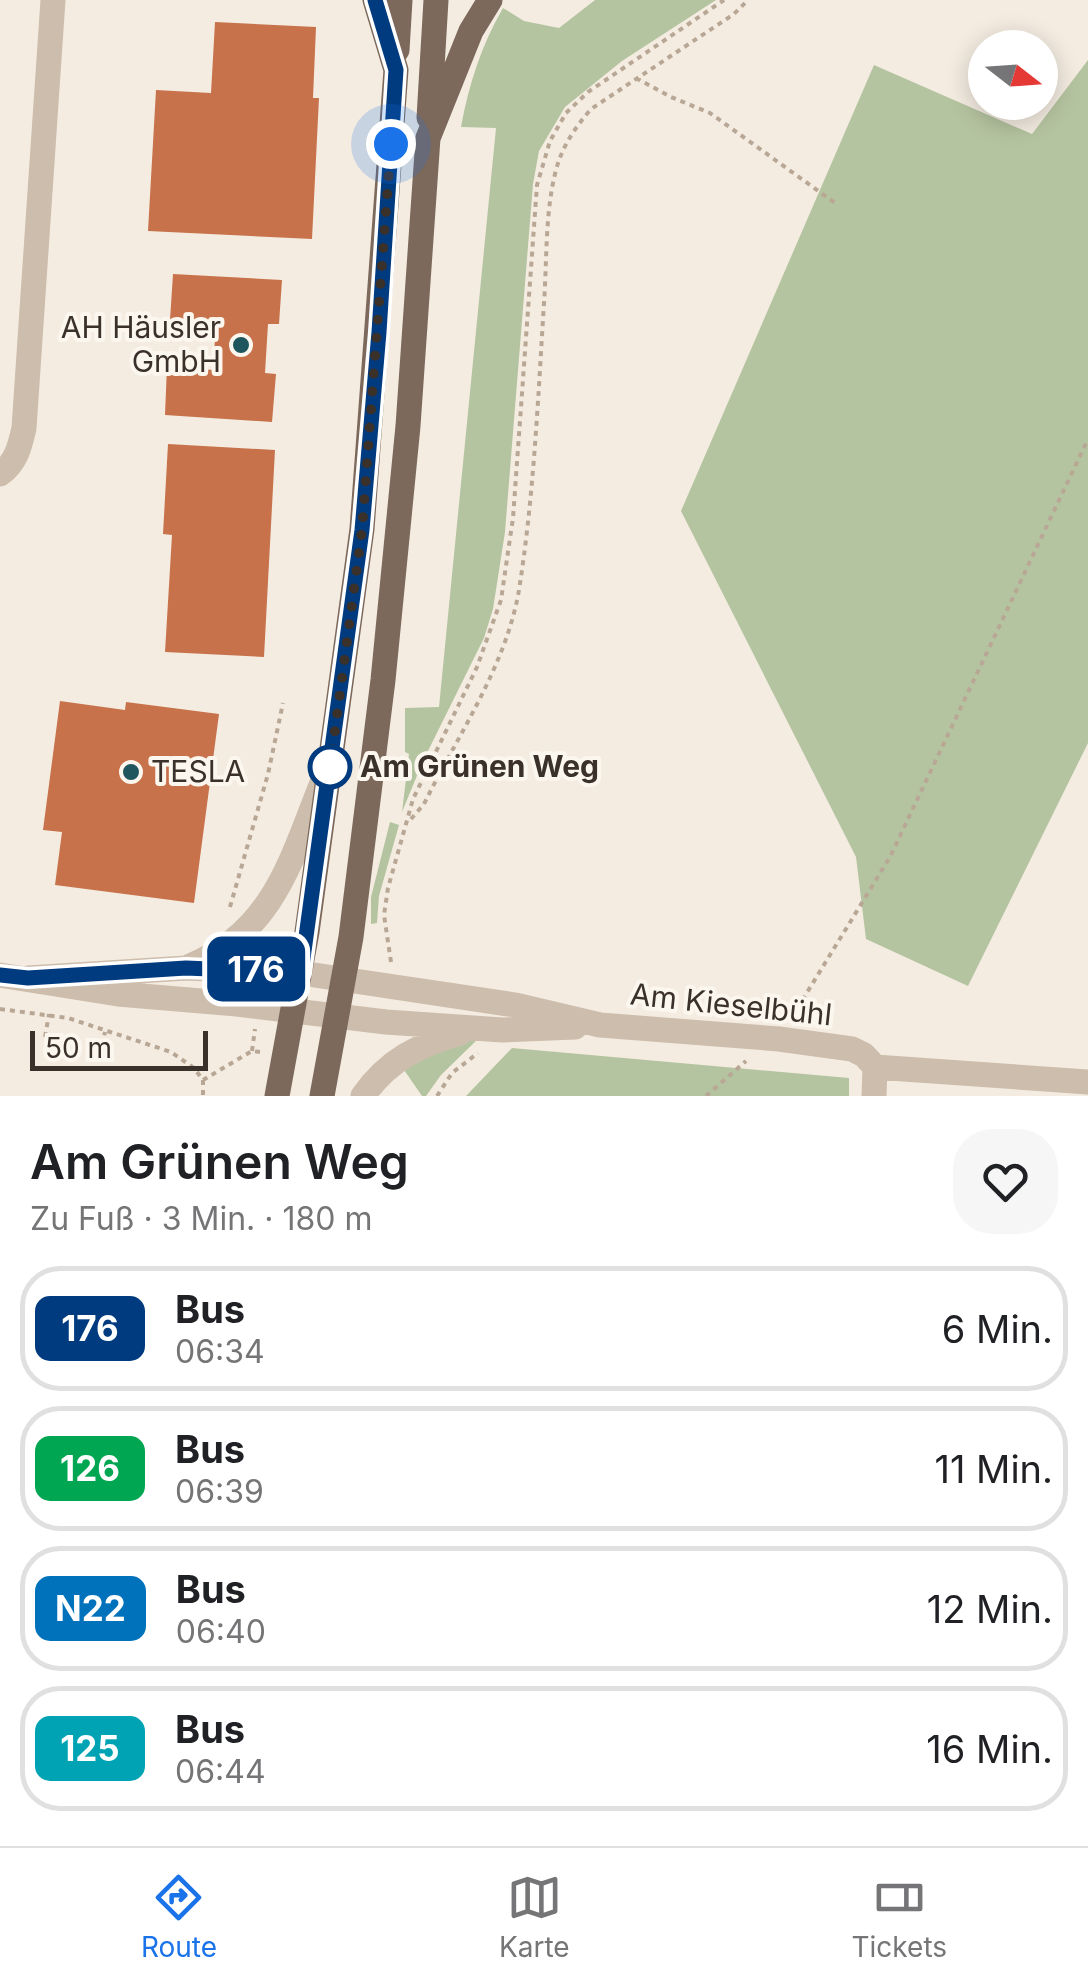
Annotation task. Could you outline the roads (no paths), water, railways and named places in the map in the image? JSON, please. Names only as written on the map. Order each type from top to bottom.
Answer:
[{"type":"main road","points":[[375,0],[396,70]]},
{"type":"main road","points":[[277,1096],[301,973],[362,530],[400,0]]},
{"type":"main road","points":[[322,1096],[344,979],[385,660],[408,426],[436,0]]},
{"type":"main road","points":[[428,138],[471,31],[490,0]]},
{"type":"street","points":[[0,474],[8,469],[19,450],[24,428],[53,0]]},
{"type":"street","points":[[186,968],[228,946],[278,892],[330,762]]},
{"type":"street","points":[[28,978],[186,968],[301,973]]},
{"type":"street","name":"Am Kieselbühl","points":[[301,973],[515,1005],[600,1024],[779,1039],[852,1050],[864,1055],[875,1067],[1088,1082]]},
{"type":"street","points":[[0,975],[118,994],[295,1011]]},
{"type":"street","name":"Am Kieselbühl","points":[[295,1011],[502,1030],[600,1024]]},
{"type":"street","points":[[363,1096],[385,1068],[416,1047],[474,1028]]},
{"type":"street","points":[[874,1096],[875,1067]]},
{"type":"place","name":"AH Häusler GmbH","points":[[241,345]]},
{"type":"place","name":"Am Grünen Weg","points":[[330,767]]},
{"type":"place","name":"TESLA","points":[[131,772]]}]
